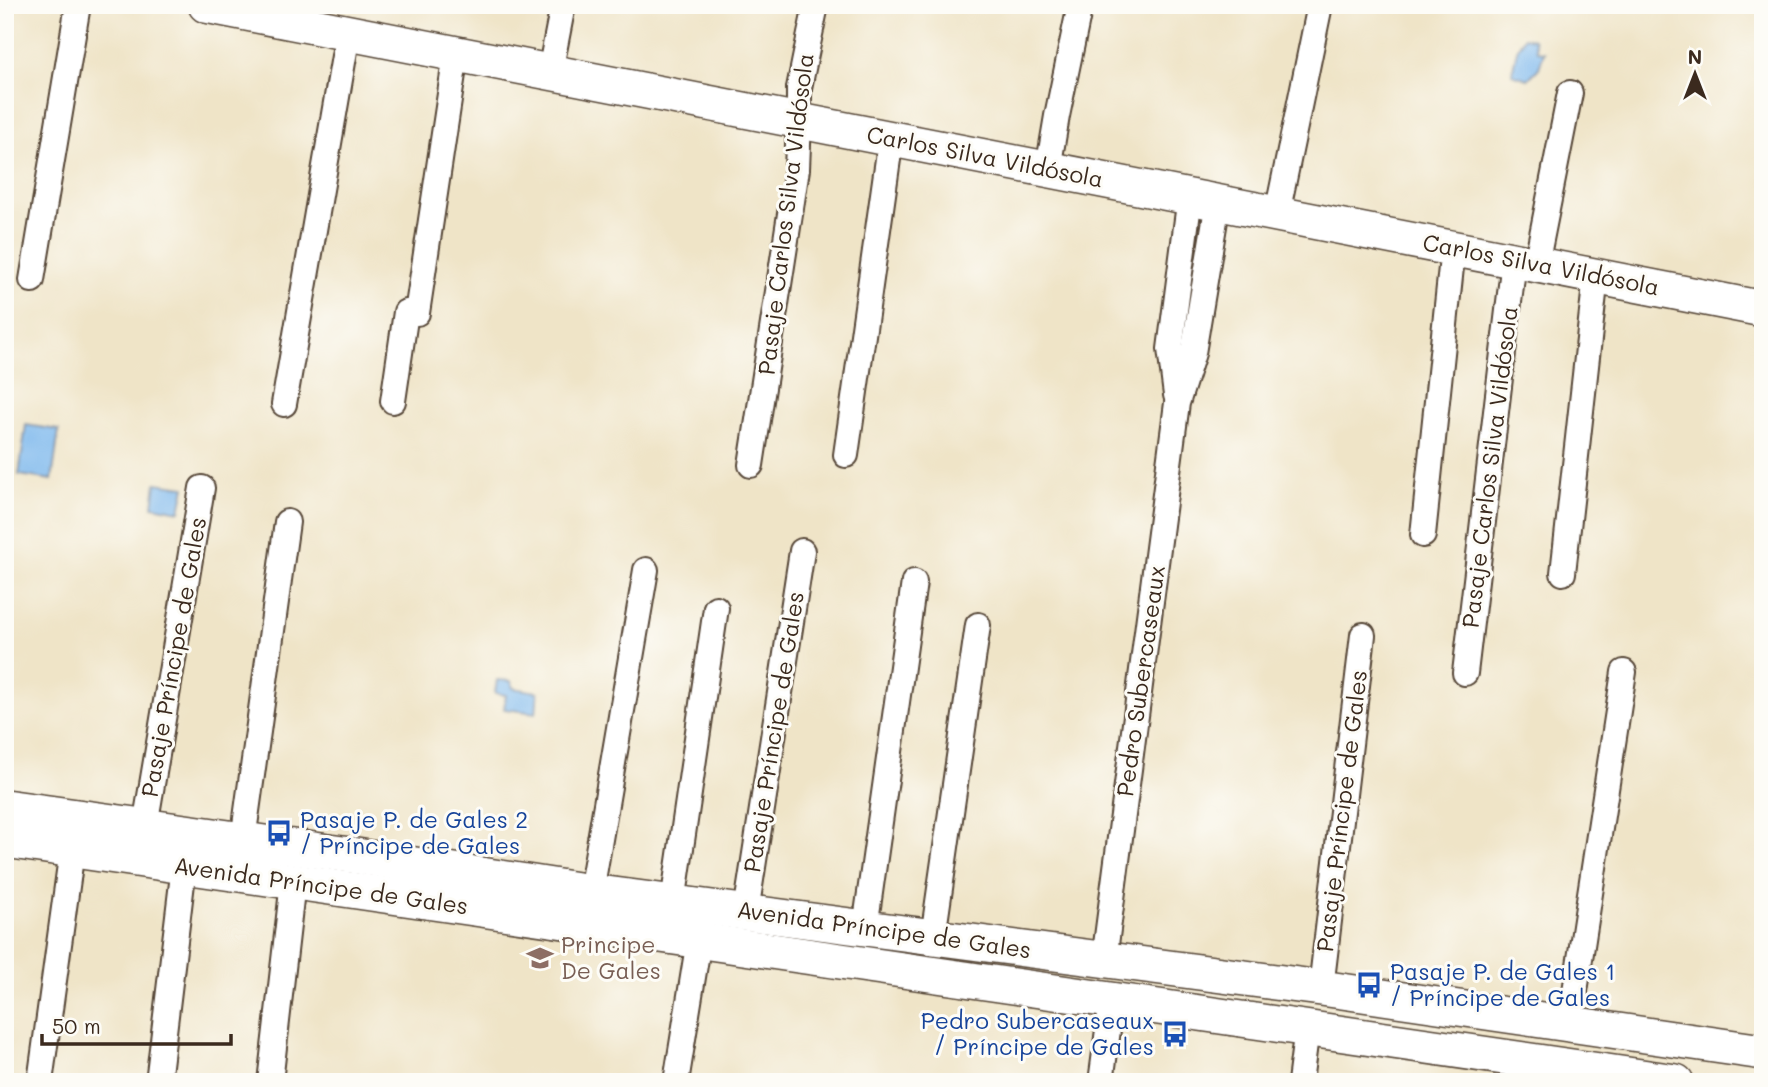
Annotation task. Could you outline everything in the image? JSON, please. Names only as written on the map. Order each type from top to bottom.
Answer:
[{"type":"main road","name":"Carlos Silva Vildósola","points":[[206,5],[1763,309]]},
{"type":"main road","name":"Avenida Príncipe de Gales","points":[[5,807],[591,892],[1321,988],[1763,1052]]},
{"type":"main road","name":"Avenida Príncipe de Gales","points":[[5,840],[1307,1028],[1509,1070],[1676,1082]]},
{"type":"street","points":[[32,281],[78,5]]},
{"type":"street","points":[[550,72],[563,5]]},
{"type":"street","name":"Pasaje Carlos Silva Vildósola","points":[[751,465],[797,169],[799,88],[816,5]]},
{"type":"street","points":[[1048,169],[1080,5]]},
{"type":"street","points":[[1277,214],[1320,5]]},
{"type":"street","points":[[284,404],[348,33]]},
{"type":"street","points":[[393,401],[406,312],[417,313],[456,54]]},
{"type":"street","name":"Pasaje Carlos Silva Vildósola","points":[[1465,673],[1525,262],[1570,93]]},
{"type":"street","points":[[846,455],[891,138]]},
{"type":"street","name":"Pedro Subercaseaux","points":[[1104,960],[1177,403],[1170,349],[1204,199]]},
{"type":"street","points":[[1423,536],[1453,248]]},
{"type":"street","points":[[1563,573],[1597,276]]},
{"type":"street","name":"Pasaje Príncipe de Gales","points":[[145,826],[202,488]]},
{"type":"street","points":[[243,840],[287,522]]},
{"type":"street","name":"Pasaje Príncipe de Gales","points":[[746,912],[802,551]]},
{"type":"street","points":[[591,892],[646,570]]},
{"type":"street","points":[[865,928],[914,582]]},
{"type":"street","points":[[673,903],[716,608]]},
{"type":"street","points":[[933,937],[978,625]]},
{"type":"street","name":"Pasaje Príncipe de Gales","points":[[1321,988],[1363,635]]},
{"type":"street","points":[[1570,1024],[1624,671]]},
{"type":"street","points":[[40,1082],[72,850]]},
{"type":"street","points":[[158,1082],[184,866]]},
{"type":"street","points":[[270,1082],[293,882]]},
{"type":"street","points":[[676,1082],[699,940]]},
{"type":"street","points":[[1101,1082],[1111,1000]]},
{"type":"street","points":[[1300,1082],[1307,1028]]},
{"type":"water","points":[[1524,37],[1534,39],[1537,51],[1544,52],[1539,68],[1528,79],[1512,74],[1517,50]]},
{"type":"water","points":[[26,425],[59,430],[52,480],[19,475]]},
{"type":"water","points":[[156,483],[185,487],[180,511],[153,506]]},
{"type":"water","points":[[497,680],[511,681],[513,688],[538,692],[536,713],[504,709],[506,695],[495,693]]},
{"type":"place","name":"Pasaje P. de Gales 2 / Príncipe de Gales","points":[[279,833]]},
{"type":"place","name":"Principe De Gales","points":[[540,958]]},
{"type":"place","name":"Pasaje P. de Gales 1 / Príncipe de Gales","points":[[1369,985]]},
{"type":"place","name":"Pedro Subercaseaux / Príncipe de Gales","points":[[1175,1034]]}]
